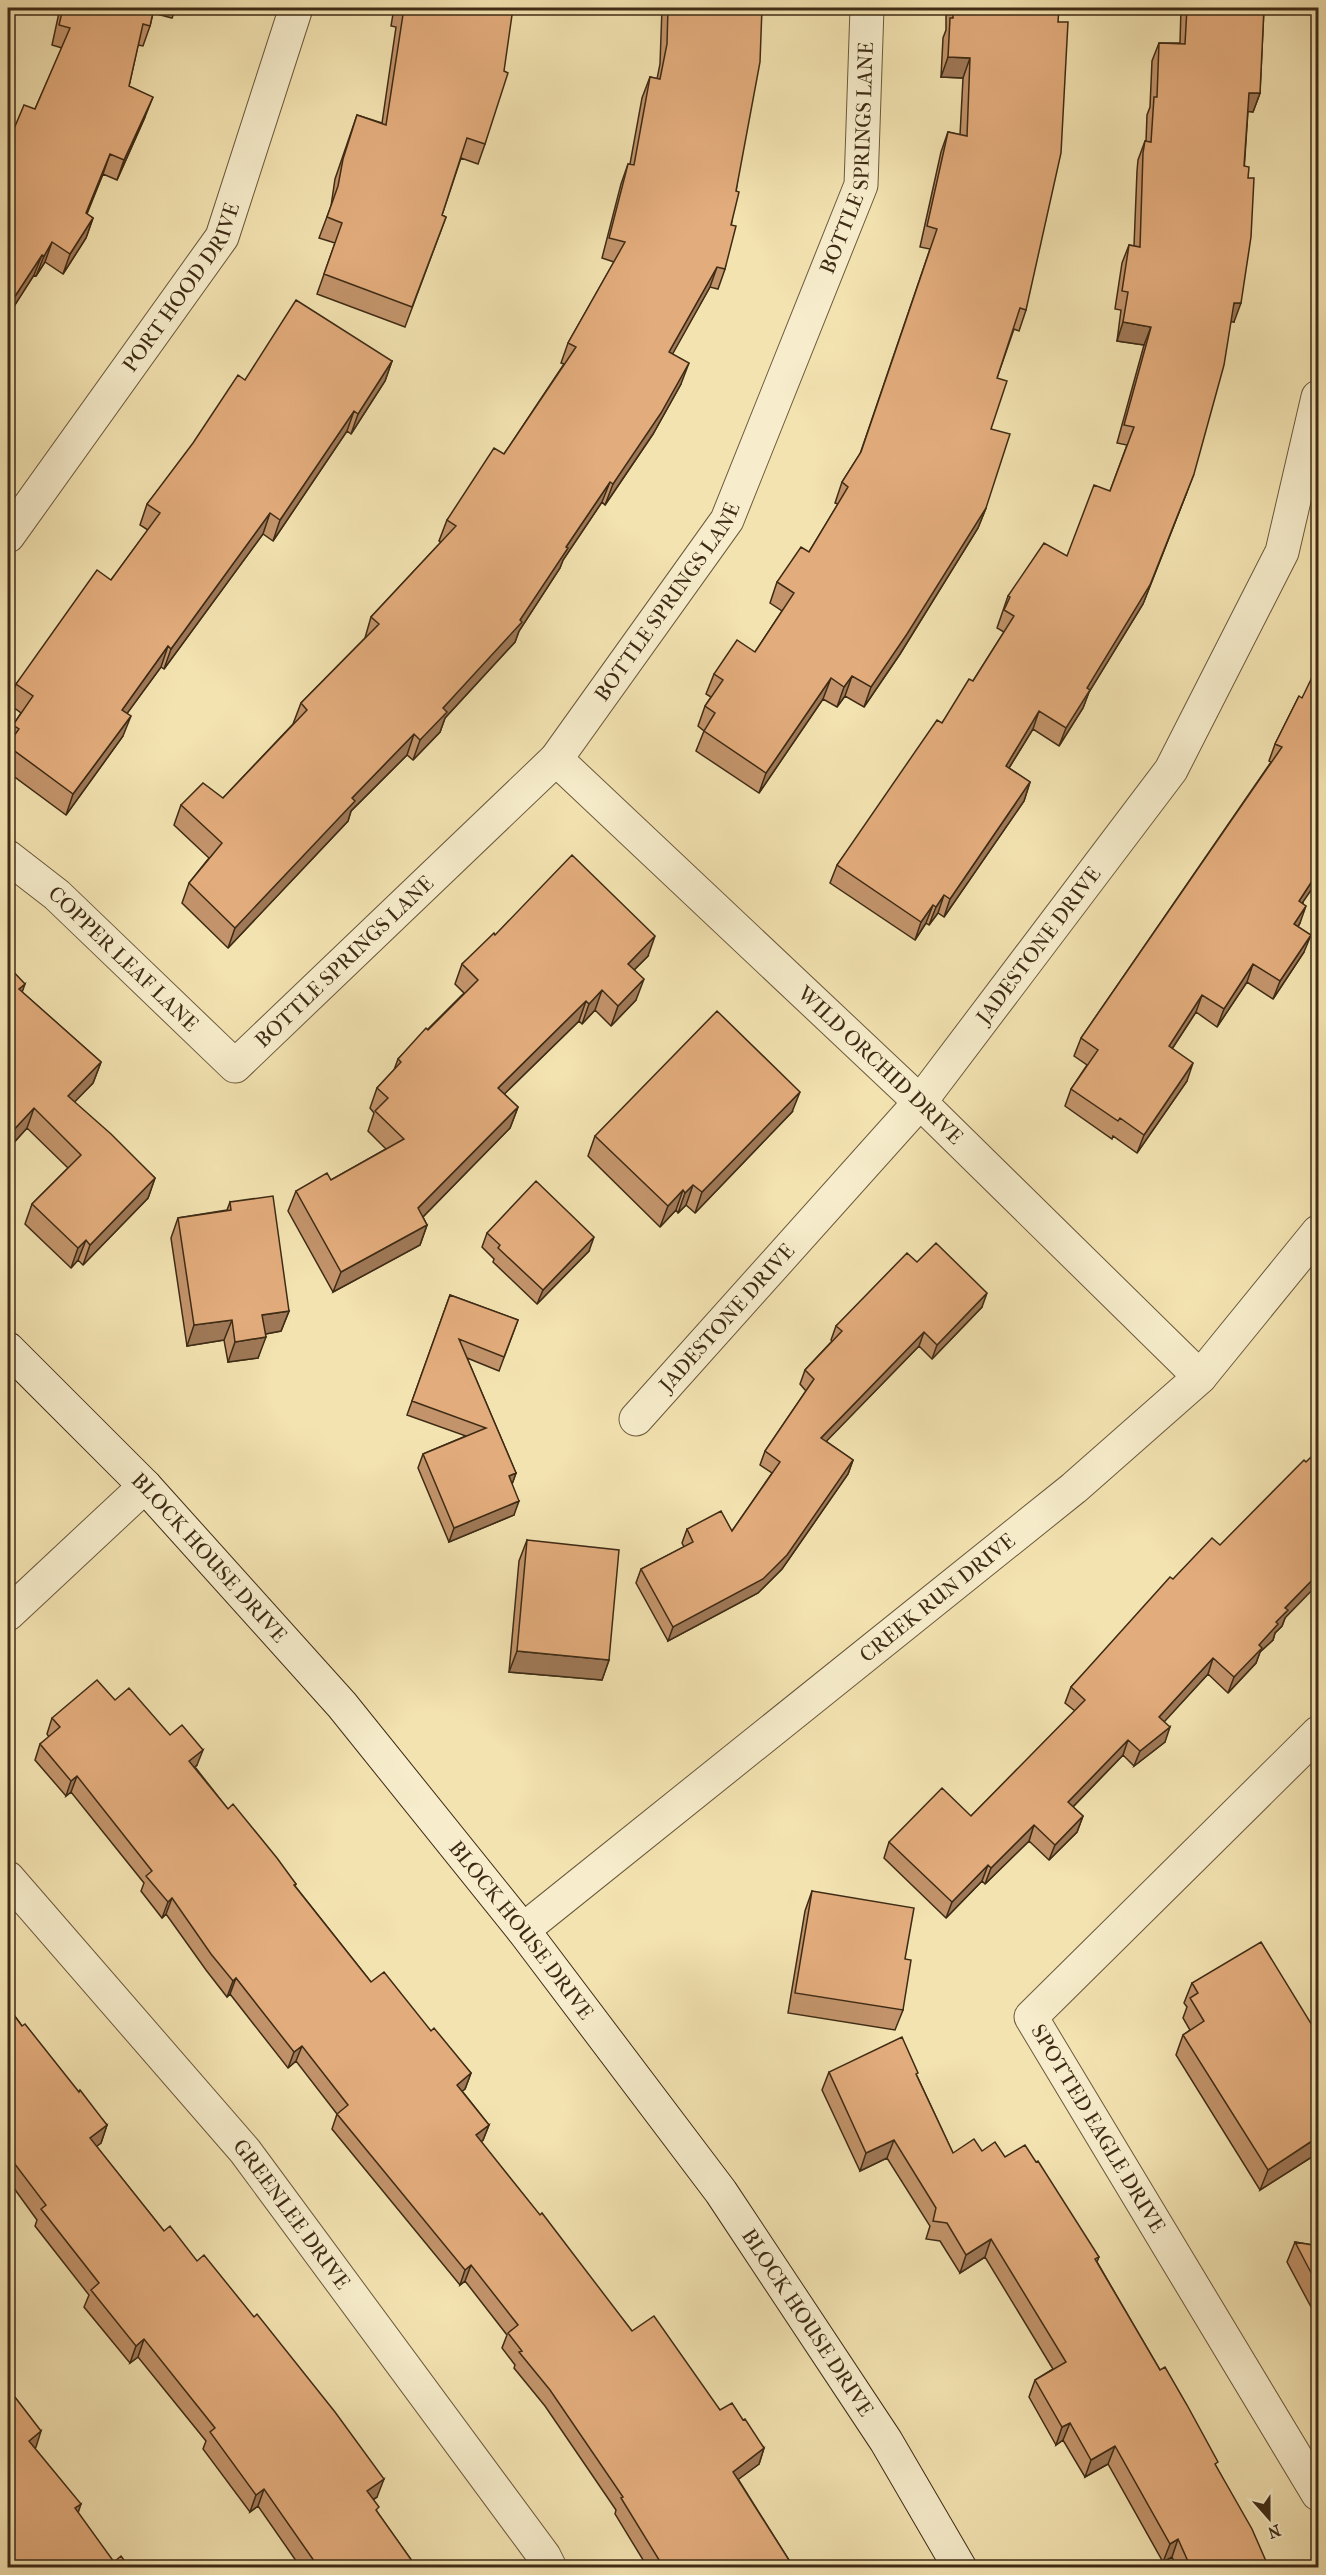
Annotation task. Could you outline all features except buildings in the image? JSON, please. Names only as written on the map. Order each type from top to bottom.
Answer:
[{"type":"street","name":"PORT HOOD DRIVE","points":[[8,536],[222,237],[296,8]]},
{"type":"street","name":"BOTTLE SPRINGS LANE","points":[[235,1066],[556,759],[727,520],[861,185],[867,8]]},
{"type":"street","name":"JADESTONE DRIVE","points":[[636,1419],[920,1102],[1171,770],[1282,552],[1318,398]]},
{"type":"street","name":"WILD ORCHID DRIVE","points":[[556,759],[920,1102],[1200,1377]]},
{"type":"street","name":"COPPER LEAF LANE","points":[[8,857],[57,895],[235,1066]]},
{"type":"street","name":"CREEK RUN DRIVE","points":[[523,1930],[1074,1488],[1200,1377],[1318,1232]]},
{"type":"street","name":"BLOCK HOUSE DRIVE","points":[[8,1349],[145,1486],[342,1705],[523,1930],[720,2192],[886,2441],[960,2568]]},
{"type":"street","points":[[8,1614],[145,1486]]},
{"type":"street","name":"SPOTTED EAGLE DRIVE","points":[[1318,1733],[1031,2017],[1318,2494]]},
{"type":"street","name":"GREENLEE DRIVE","points":[[8,1878],[245,2151],[544,2556],[550,2568]]}]
